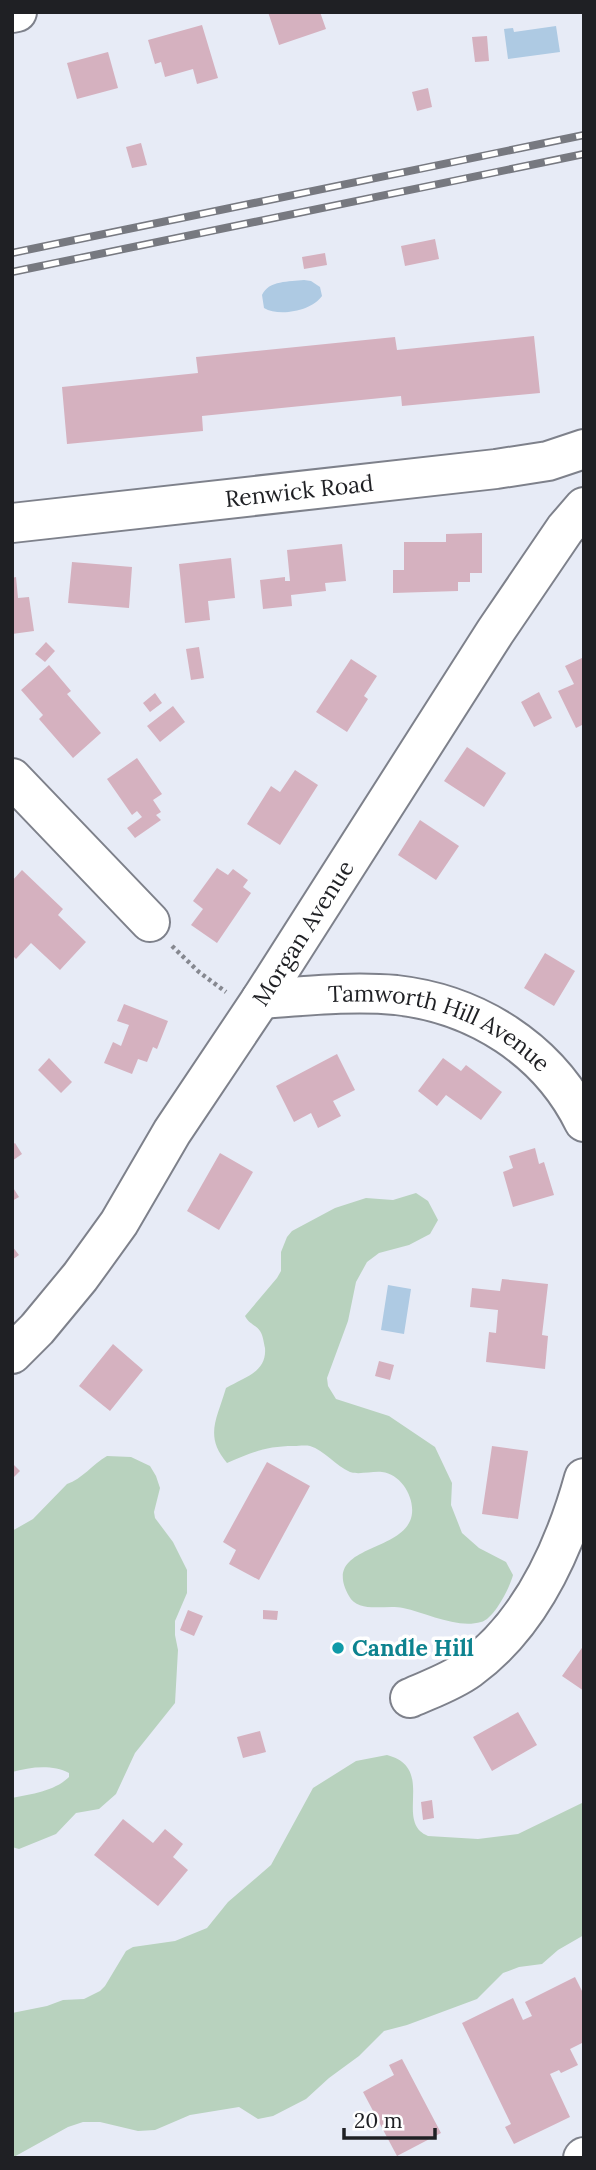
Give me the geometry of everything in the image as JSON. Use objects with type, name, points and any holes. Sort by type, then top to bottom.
[{"type":"street","name":"Renwick Road","points":[[12,523],[582,458]]},
{"type":"street","name":"Morgan Avenue","points":[[12,1354],[37,1329],[119,1223],[172,1132],[261,999],[495,632],[565,529],[584,507]]},
{"type":"street","points":[[12,778],[150,922]]},
{"type":"street","name":"Tamworth Hill Avenue","points":[[261,999],[348,994],[396,995],[463,1011],[499,1029],[535,1056],[567,1092],[584,1122]]},
{"type":"street","points":[[410,1698],[466,1671],[511,1631],[557,1555],[571,1522],[584,1478]]},
{"type":"path","points":[[150,922],[199,972],[228,993],[247,999],[261,999]]},
{"type":"green space","points":[[416,1193],[428,1201],[438,1220],[430,1234],[409,1245],[379,1253],[367,1262],[356,1282],[348,1321],[327,1378],[328,1386],[336,1399],[389,1416],[435,1447],[452,1483],[451,1505],[462,1533],[479,1548],[506,1562],[513,1575],[505,1594],[486,1620],[472,1624],[452,1622],[403,1608],[366,1607],[353,1602],[349,1596],[343,1580],[345,1568],[352,1559],[391,1539],[410,1521],[410,1498],[407,1490],[396,1478],[382,1472],[350,1472],[308,1446],[267,1448],[227,1463],[214,1436],[216,1418],[226,1388],[253,1373],[265,1356],[262,1335],[245,1316],[281,1271],[281,1252],[287,1237],[292,1231],[335,1208],[366,1198],[393,1200]]},
{"type":"green space","points":[[107,1456],[131,1457],[150,1466],[160,1488],[155,1518],[173,1542],[187,1570],[187,1593],[175,1621],[178,1650],[175,1703],[135,1753],[116,1794],[99,1809],[76,1813],[56,1834],[19,1849],[12,1847],[12,1798],[50,1789],[69,1777],[69,1773],[41,1767],[12,1772],[12,1531],[33,1519],[67,1484],[78,1479]]},
{"type":"green space","points":[[387,1755],[402,1762],[410,1771],[414,1819],[418,1829],[428,1836],[478,1839],[518,1834],[584,1802],[584,1935],[558,1950],[542,1964],[519,1967],[503,1973],[477,1999],[384,2031],[359,2056],[306,2099],[273,2116],[258,2119],[239,2107],[190,2115],[155,2130],[138,2131],[100,2122],[83,2122],[68,2127],[12,2158],[12,2013],[63,2000],[84,1999],[105,1986],[126,1951],[133,1947],[175,1941],[207,1928],[228,1902],[271,1865],[313,1788],[356,1761]]},
{"type":"water","points":[[556,26],[560,52],[508,59],[504,29],[513,28],[514,32]]},
{"type":"water","points":[[304,280],[320,287],[322,296],[317,301],[295,311],[278,312],[264,308],[262,295],[269,287]]},
{"type":"water","points":[[388,1285],[411,1289],[404,1334],[381,1330]]},
{"type":"building","points":[[268,12],[320,12],[326,29],[279,45]]},
{"type":"building","points":[[202,25],[218,78],[197,84],[193,69],[165,77],[161,62],[155,64],[148,40]]},
{"type":"building","points":[[487,36],[489,61],[475,62],[472,37]]},
{"type":"building","points":[[108,52],[118,88],[77,99],[67,63]]},
{"type":"building","points":[[428,88],[432,107],[417,111],[412,92]]},
{"type":"building","points":[[141,143],[147,165],[132,168],[126,147]]},
{"type":"building","points":[[435,239],[439,259],[405,266],[401,246]]},
{"type":"building","points":[[325,253],[327,265],[304,269],[302,257]]},
{"type":"building","points":[[534,336],[540,393],[402,406],[401,396],[202,416],[203,431],[67,444],[62,387],[198,373],[196,357],[395,337],[397,350]]},
{"type":"building","points":[[482,533],[482,573],[470,573],[470,582],[458,582],[458,591],[393,593],[393,570],[404,570],[404,542],[446,542],[446,534]]},
{"type":"building","points":[[342,544],[346,581],[325,583],[326,591],[291,595],[292,606],[263,609],[260,580],[285,577],[285,581],[290,581],[287,550]]},
{"type":"building","points":[[231,558],[235,598],[208,601],[210,620],[185,623],[179,564]]},
{"type":"building","points":[[72,562],[132,567],[129,608],[68,603]]},
{"type":"building","points":[[16,577],[18,598],[29,597],[34,631],[12,634],[12,578]]},
{"type":"building","points":[[46,642],[55,651],[45,662],[35,654]]},
{"type":"building","points":[[199,647],[204,678],[191,680],[186,649]]},
{"type":"building","points":[[584,657],[584,724],[576,728],[558,691],[574,684],[565,666]]},
{"type":"building","points":[[351,659],[377,676],[364,696],[368,699],[347,732],[316,712]]},
{"type":"building","points":[[49,665],[71,691],[67,694],[101,733],[73,758],[39,719],[43,715],[21,690]]},
{"type":"building","points":[[539,692],[552,718],[534,727],[521,702]]},
{"type":"building","points":[[155,693],[162,703],[150,712],[143,703]]},
{"type":"building","points":[[173,706],[185,722],[160,742],[147,726]]},
{"type":"building","points":[[467,747],[506,773],[484,807],[444,781]]},
{"type":"building","points":[[137,758],[162,794],[153,800],[161,812],[156,815],[161,820],[135,838],[127,828],[142,817],[137,811],[132,815],[107,779]]},
{"type":"building","points":[[295,770],[318,785],[280,845],[247,824],[271,786],[280,792]]},
{"type":"building","points":[[420,820],[459,846],[436,880],[398,855]]},
{"type":"building","points":[[217,868],[228,875],[233,869],[248,880],[243,887],[251,893],[217,943],[191,925],[203,909],[193,901]]},
{"type":"building","points":[[22,870],[63,909],[58,915],[86,942],[60,970],[31,943],[16,959],[12,955],[12,881]]},
{"type":"building","points":[[545,953],[575,971],[554,1006],[524,988]]},
{"type":"building","points":[[124,1004],[168,1021],[157,1049],[153,1047],[147,1062],[138,1059],[132,1074],[104,1063],[113,1042],[121,1046],[129,1025],[117,1021]]},
{"type":"building","points":[[337,1054],[355,1090],[333,1101],[341,1116],[318,1128],[311,1113],[294,1122],[276,1086]]},
{"type":"building","points":[[49,1058],[72,1082],[61,1093],[38,1070]]},
{"type":"building","points":[[443,1058],[461,1071],[466,1065],[502,1092],[481,1120],[446,1095],[437,1106],[418,1091]]},
{"type":"building","points":[[15,1143],[22,1154],[12,1161],[12,1145]]},
{"type":"building","points":[[535,1148],[539,1164],[544,1162],[554,1195],[513,1207],[503,1172],[513,1168],[509,1156]]},
{"type":"building","points":[[220,1153],[253,1172],[219,1230],[187,1211]]},
{"type":"building","points":[[12,1186],[19,1197],[12,1201]]},
{"type":"building","points":[[12,1246],[19,1255],[12,1260]]},
{"type":"building","points":[[502,1279],[548,1284],[542,1335],[548,1336],[545,1369],[486,1362],[489,1332],[496,1333],[498,1310],[470,1307],[472,1288],[500,1291]]},
{"type":"building","points":[[113,1344],[143,1370],[110,1411],[79,1386]]},
{"type":"building","points":[[379,1361],[394,1365],[390,1380],[375,1376]]},
{"type":"building","points":[[492,1446],[528,1451],[518,1519],[482,1514]]},
{"type":"building","points":[[267,1462],[310,1486],[259,1580],[229,1564],[236,1550],[223,1542]]},
{"type":"building","points":[[12,1463],[20,1471],[12,1479]]},
{"type":"building","points":[[188,1610],[203,1616],[194,1636],[180,1630]]},
{"type":"building","points":[[263,1610],[278,1611],[277,1620],[263,1619]]},
{"type":"building","points":[[584,1645],[584,1691],[562,1676]]},
{"type":"building","points":[[518,1712],[537,1745],[492,1771],[473,1737]]},
{"type":"building","points":[[260,1731],[266,1752],[243,1758],[237,1737]]},
{"type":"building","points":[[432,1800],[434,1818],[423,1820],[421,1802]]},
{"type":"building","points":[[123,1819],[153,1843],[165,1829],[183,1844],[173,1857],[188,1870],[158,1906],[94,1855]]},
{"type":"building","points":[[575,1977],[584,1995],[584,2042],[570,2049],[578,2065],[561,2073],[559,2070],[550,2074],[570,2117],[514,2144],[505,2127],[511,2124],[462,2023],[513,1998],[523,2020],[532,2016],[525,2002]]},
{"type":"building","points":[[402,2059],[441,2133],[397,2156],[363,2092],[394,2075],[389,2065]]},
{"type":"railway","points":[[12,253],[584,135]]},
{"type":"railway","points":[[12,272],[584,154]]},
{"type":"place","name":"Candle Hill","points":[[338,1648]]}]
